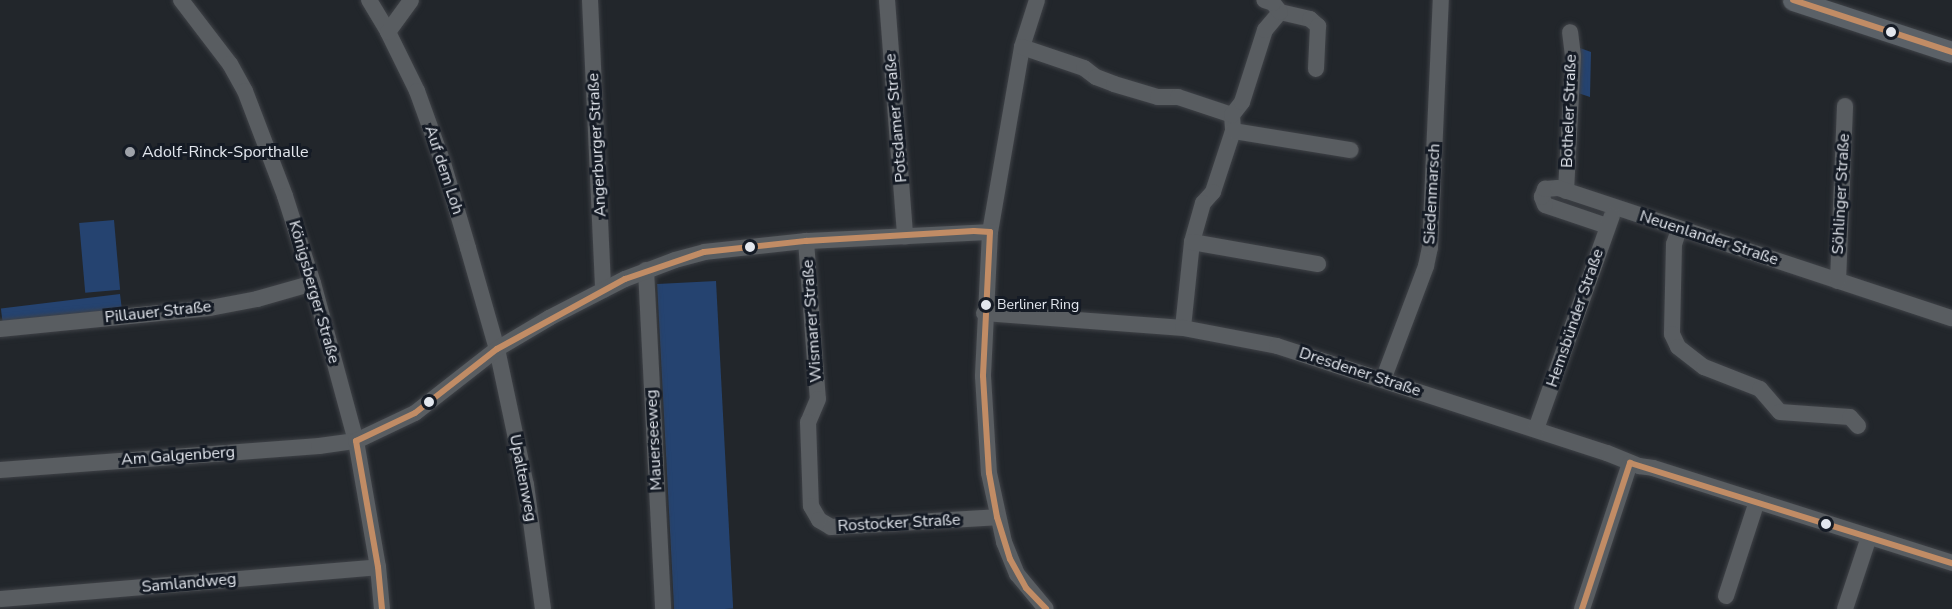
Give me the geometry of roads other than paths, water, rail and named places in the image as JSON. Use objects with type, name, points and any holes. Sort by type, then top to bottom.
[{"type":"main road","points":[[1793,0],[1952,52]]},
{"type":"street","name":"Königsberger Straße","points":[[181,0],[230,64],[245,91],[285,196],[313,283],[356,441],[378,567],[382,609]]},
{"type":"street","name":"Auf dem Loh","points":[[369,0],[388,32],[417,91],[443,163],[496,349]]},
{"type":"street","points":[[388,32],[411,0]]},
{"type":"street","name":"Angerburger Straße","points":[[590,0],[603,290]]},
{"type":"street","name":"Potsdamer Straße","points":[[887,0],[905,236]]},
{"type":"street","points":[[1037,0],[1022,47],[990,232],[984,313],[985,440],[997,517],[1017,574],[1046,609]]},
{"type":"street","points":[[1264,0],[1273,3],[1280,12],[1310,19],[1318,26],[1316,69]]},
{"type":"street","name":"Siedenmarsch","points":[[1383,380],[1431,247],[1441,0]]},
{"type":"street","points":[[1184,328],[1192,243],[1203,203],[1213,192],[1233,123],[1265,30],[1280,12]]},
{"type":"street","name":"Botheler Straße","points":[[1566,191],[1573,56],[1570,32]]},
{"type":"street","points":[[1022,47],[1084,69],[1114,84],[1158,97],[1178,97],[1233,123],[1350,150]]},
{"type":"street","name":"Söhlinger Straße","points":[[1838,281],[1845,106]]},
{"type":"street","points":[[1566,191],[1558,188],[1545,189],[1542,196],[1545,205],[1607,226]]},
{"type":"street","name":"Neuenlander Straße","points":[[1566,191],[1952,318]]},
{"type":"street","name":"Hemsbünder Straße","points":[[1536,429],[1607,226],[1616,208]]},
{"type":"street","points":[[1679,229],[1674,244],[1672,334],[1678,347],[1704,368],[1760,389],[1780,412],[1850,417],[1858,426]]},
{"type":"street","name":"Am Galgenberg","points":[[0,470],[319,446],[356,441],[415,413],[496,349],[603,290],[646,270],[704,252],[806,241],[990,232]]},
{"type":"street","name":"Wismarer Straße","points":[[806,241],[818,399],[808,422],[811,506]]},
{"type":"street","points":[[1192,243],[1318,264]]},
{"type":"street","name":"Mauerseeweg","points":[[646,270],[663,609]]},
{"type":"street","name":"Pillauer Straße","points":[[0,329],[210,308],[257,299],[313,283]]},
{"type":"street","name":"Dresdener Straße","points":[[984,313],[1184,328],[1277,346],[1536,429],[1630,463],[1653,468],[1952,562]]},
{"type":"street","name":"Upaltenweg","points":[[496,349],[526,485],[543,609]]},
{"type":"street","points":[[1582,609],[1630,463]]},
{"type":"street","points":[[1726,596],[1757,501]]},
{"type":"street","name":"Rostocker Straße","points":[[811,506],[819,520],[831,527],[997,517]]},
{"type":"street","points":[[1845,609],[1869,537]]},
{"type":"street","name":"Samlandweg","points":[[0,599],[378,567]]},
{"type":"place","name":"Adolf-Rinck-Sporthalle","points":[[130,152]]},
{"type":"place","name":"Berliner Ring","points":[[986,305]]}]
